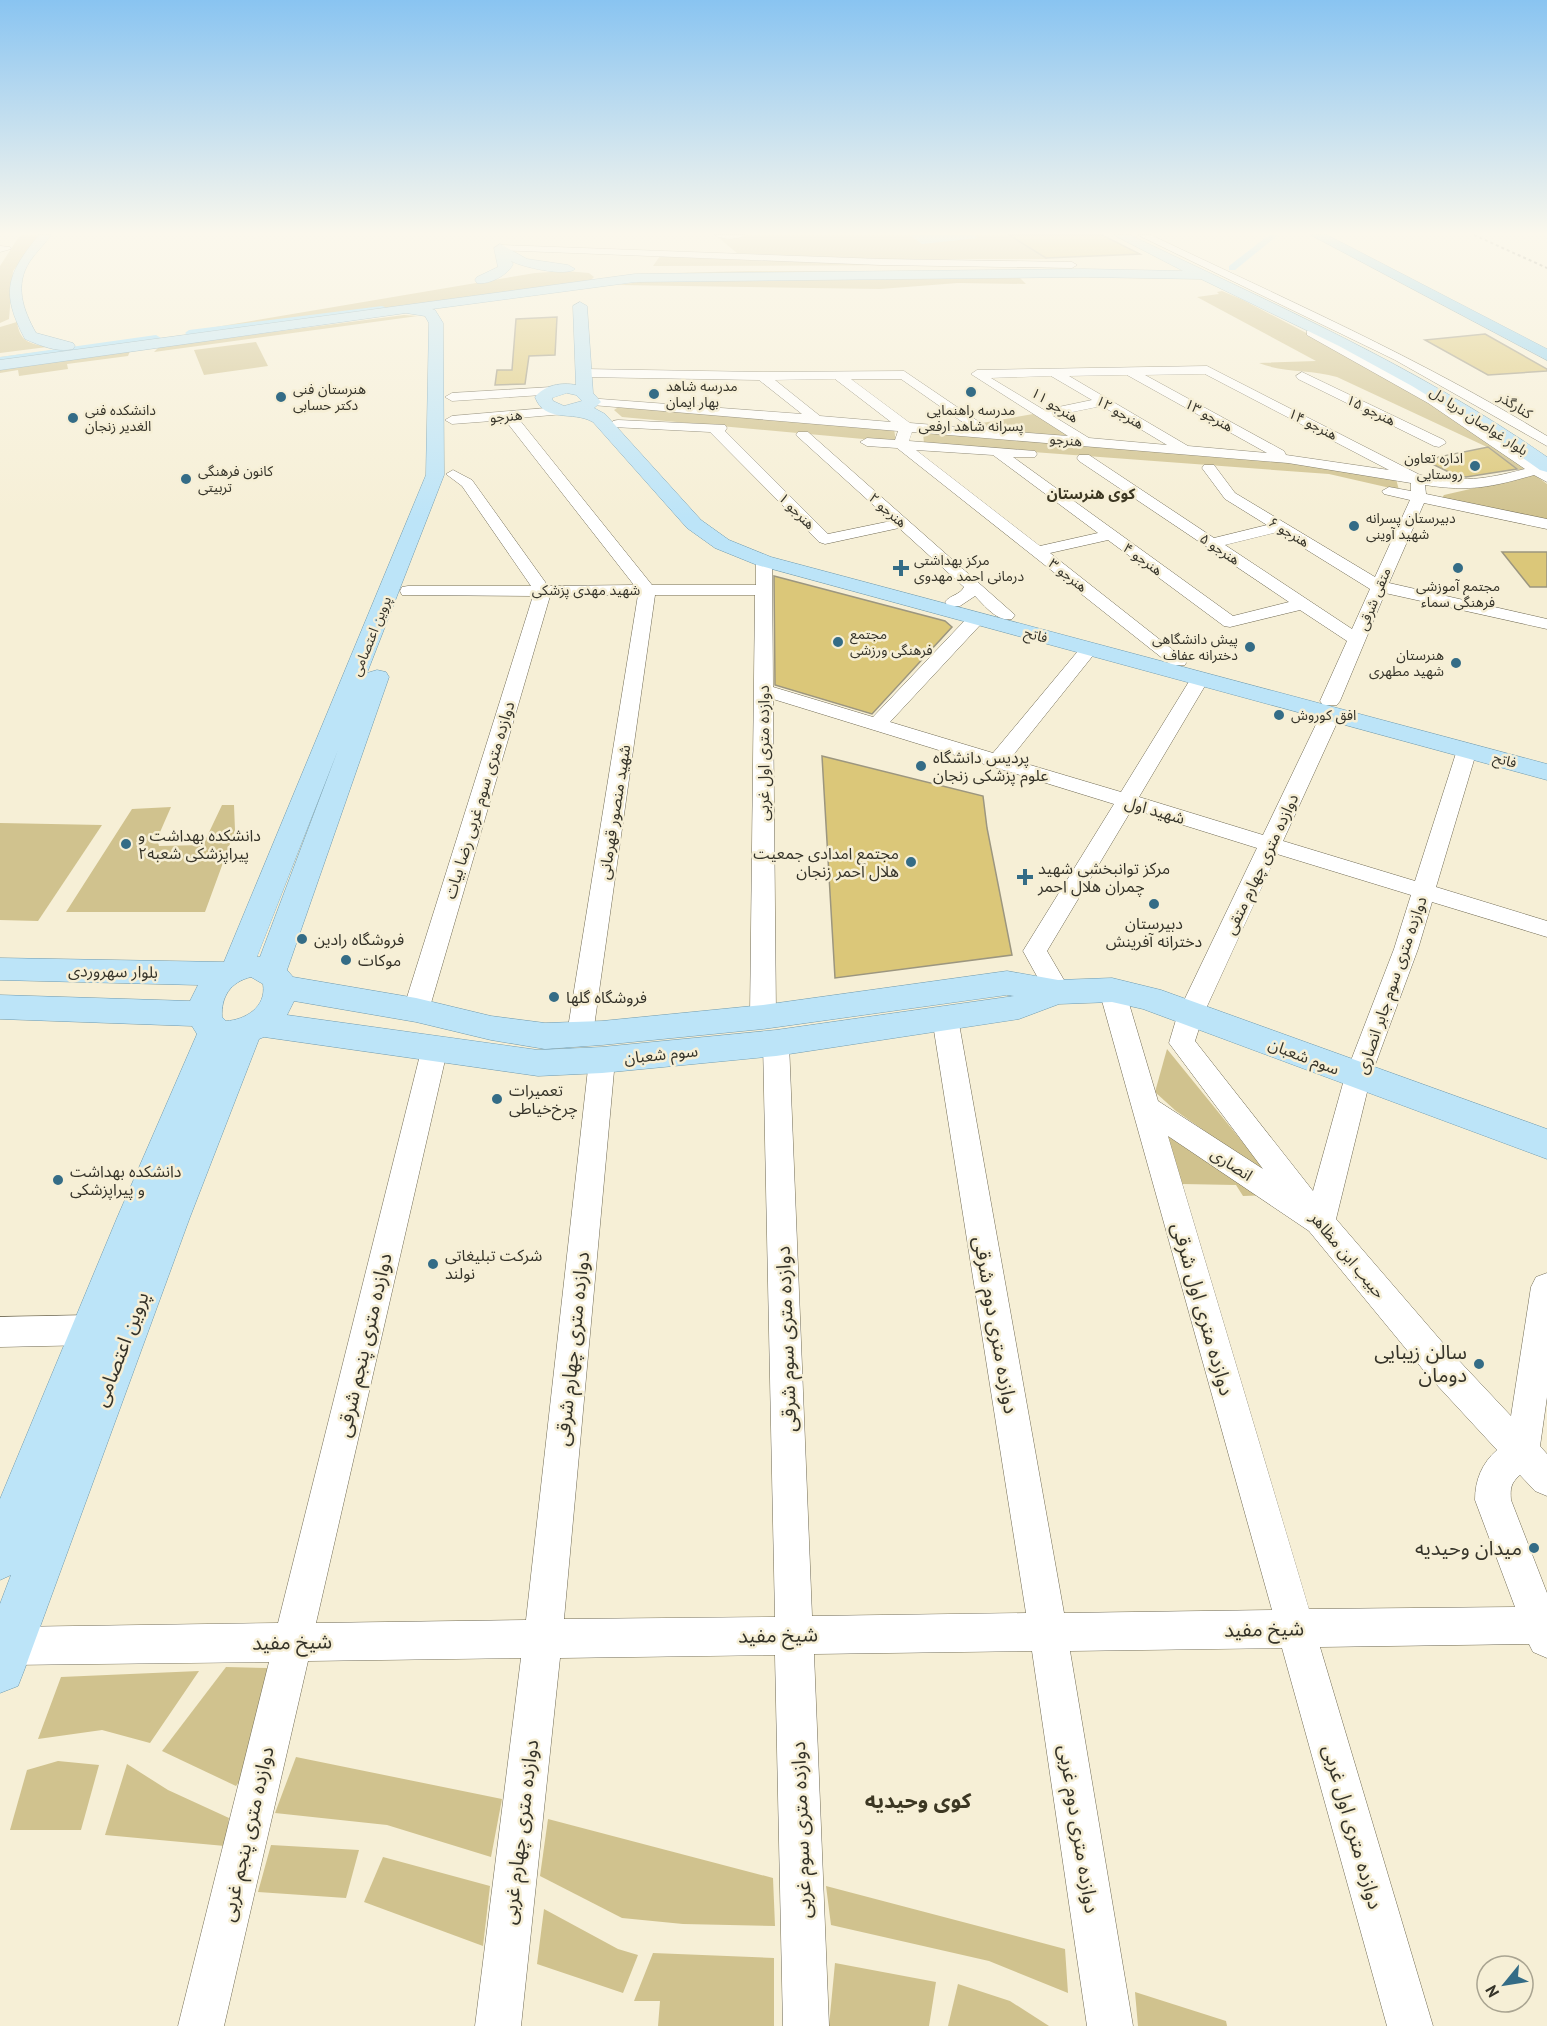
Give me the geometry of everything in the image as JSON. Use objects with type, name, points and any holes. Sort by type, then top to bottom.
[{"type":"highway","points":[[1498,330],[1547,355]]},
{"type":"highway","points":[[1519,330],[1547,344]]},
{"type":"main road","points":[[27,330],[30,336],[35,339],[67,346]]},
{"type":"main road","points":[[0,364],[206,330]]},
{"type":"main road","points":[[0,354],[229,330]]},
{"type":"main road","name":"پروین اعتصامی","points":[[276,979],[408,591],[453,474],[437,330]]},
{"type":"main road","name":"پروین اعتصامی","points":[[231,971],[435,475],[446,404],[450,330]]},
{"type":"main road","points":[[581,330],[582,392]]},
{"type":"main road","name":"بلوار غواصان دریا دل","points":[[1315,330],[1418,381],[1479,419],[1544,472]]},
{"type":"main road","name":"بلوار غواصان دریا دل","points":[[1338,330],[1485,411],[1547,453]]},
{"type":"main road","points":[[570,381],[582,392],[552,409],[544,402],[543,397],[570,381]]},
{"type":"main road","name":"فاتح","points":[[554,390],[573,388],[582,392],[593,415],[612,425],[694,524],[764,561],[1200,679],[1547,759]]},
{"type":"main road","name":"فاتح","points":[[729,541],[1178,661],[1467,750],[1547,772]]},
{"type":"main road","points":[[0,1007],[120,1011],[231,1025],[272,1014],[279,1000],[276,979],[251,966],[231,971],[210,991],[206,1000],[231,1025]]},
{"type":"main road","name":"بلوار سهروردی","points":[[0,969],[231,971]]},
{"type":"main road","points":[[120,1011],[145,1001],[152,995],[157,985],[156,977],[146,972]]},
{"type":"main road","name":"سوم شعبان","points":[[276,979],[328,995],[416,1010],[491,1028],[545,1036],[769,1030],[945,1018],[1019,1007],[1058,992]]},
{"type":"main road","name":"سوم شعبان","points":[[231,1025],[312,1031],[538,1063],[602,1060],[769,1030],[1007,982],[1058,992],[1112,990],[1149,998],[1547,1144]]},
{"type":"main road","points":[[312,1031],[302,1021],[302,1013],[306,1006],[328,995]]},
{"type":"main road","name":"پروین اعتصامی","points":[[0,1557],[136,1218],[231,1025]]},
{"type":"main road","name":"پروین اعتصامی","points":[[4,1657],[171,1217],[231,1025]]},
{"type":"street","name":"کنارگذر","points":[[1338,330],[1442,379],[1547,442]]},
{"type":"street","name":"هنرجو ۱۴","points":[[1129,371],[1207,370],[1418,480]]},
{"type":"street","points":[[1054,373],[1129,371]]},
{"type":"street","name":"هنرجو ۱۳","points":[[1129,371],[1288,459]]},
{"type":"street","name":"هنرجو ۱۱","points":[[1054,373],[977,374],[1042,414],[1081,453]]},
{"type":"street","name":"هنرجو ۱۲","points":[[1054,373],[1187,450]]},
{"type":"street","points":[[582,392],[617,375],[904,375],[986,433]]},
{"type":"street","points":[[686,375],[728,412]]},
{"type":"street","points":[[837,375],[906,427],[901,445]]},
{"type":"street","points":[[762,376],[817,420]]},
{"type":"street","name":"هنرجو ۱۵","points":[[1302,376],[1439,443]]},
{"type":"street","name":"هنرجو","points":[[446,404],[489,394],[554,390]]},
{"type":"street","name":"هنرجو","points":[[446,404],[508,416],[582,392],[728,412],[986,433],[1118,461]]},
{"type":"street","points":[[1247,405],[1268,401]]},
{"type":"street","points":[[1042,414],[1104,402]]},
{"type":"street","points":[[1205,413],[1226,409]]},
{"type":"street","points":[[1352,414],[1372,411]]},
{"type":"street","points":[[508,416],[647,590]]},
{"type":"street","points":[[1310,422],[1331,418]]},
{"type":"street","points":[[612,425],[735,429]]},
{"type":"street","name":"هنرجو ۱","points":[[713,427],[825,539],[903,523]]},
{"type":"street","name":"هنرجو ۲","points":[[825,437],[797,435],[903,523],[1006,615]]},
{"type":"street","name":"هنرجو","points":[[858,441],[1040,455]]},
{"type":"street","name":"هنرجو ۳","points":[[901,445],[1178,661]]},
{"type":"street","name":"هنرجو","points":[[1081,453],[1187,450],[1288,459],[1453,484],[1486,484],[1544,472]]},
{"type":"street","name":"هنرجو ۴","points":[[996,452],[1230,622],[1302,604]]},
{"type":"street","name":"هنرجو ۵","points":[[1081,453],[1357,640]]},
{"type":"street","name":"هنرجو ۶","points":[[1232,470],[1203,467],[1230,496],[1378,586],[1547,624]]},
{"type":"street","points":[[453,474],[467,483],[543,590]]},
{"type":"street","points":[[1300,476],[1370,487],[1547,524]]},
{"type":"street","points":[[1418,480],[1418,498]]},
{"type":"street","name":"متقی شرقی","points":[[1331,708],[1378,586],[1418,498]]},
{"type":"street","points":[[1211,543],[1280,527]]},
{"type":"street","points":[[1037,551],[1110,535]]},
{"type":"street","name":"دوازده متری اول غربی","points":[[764,561],[763,690],[769,1030]]},
{"type":"street","points":[[954,602],[971,591],[973,585]]},
{"type":"street","name":"دوازده متری سوم غربی رضا بیات","points":[[416,1010],[543,590]]},
{"type":"street","name":"شهید منصور قهرمانی","points":[[580,1034],[647,590]]},
{"type":"street","name":"شهید مهدی پزشکی","points":[[408,591],[764,590]]},
{"type":"street","points":[[877,725],[976,619]]},
{"type":"street","points":[[997,762],[1089,649]]},
{"type":"street","points":[[1058,992],[1035,951],[1200,679]]},
{"type":"street","name":"شهید اول","points":[[763,690],[1547,929]]},
{"type":"street","name":"دوازده متری چهارم متقی","points":[[1191,1013],[1271,844],[1331,708]]},
{"type":"street","name":"دوازده متری سوم جابر انصاری","points":[[1320,1222],[1358,1076],[1406,949],[1467,750]]},
{"type":"street","name":"دوازده متری اول شرقی","points":[[1112,990],[1296,1628]]},
{"type":"street","name":"حبیب ابن مظاهر","points":[[1191,1013],[1182,1043],[1320,1222],[1437,1361],[1534,1457],[1547,1479]]},
{"type":"street","name":"دوازده متری دوم شرقی","points":[[945,1018],[1048,1631]]},
{"type":"street","name":"دوازده متری سوم شرقی","points":[[769,1030],[796,1635]]},
{"type":"street","name":"دوازده متری پنجم شرقی","points":[[292,1642],[435,1047]]},
{"type":"street","name":"دوازده متری چهارم شرقی","points":[[543,1638],[602,1060]]},
{"type":"street","name":"انصاری","points":[[1144,1106],[1320,1222]]},
{"type":"street","points":[[1545,1630],[1493,1500],[1491,1486],[1500,1469],[1534,1457],[1547,1287]]},
{"type":"street","points":[[0,1332],[92,1330]]},
{"type":"street","name":"دوازده متری اول غربی","points":[[1296,1628],[1410,2026]]},
{"type":"street","name":"شیخ مفید","points":[[4,1657],[292,1642],[1296,1628],[1545,1630]]},
{"type":"street","name":"دوازده متری دوم غربی","points":[[1048,1631],[1110,2026]]},
{"type":"street","name":"دوازده متری سوم غربی","points":[[796,1635],[806,2026]]},
{"type":"street","name":"دوازده متری چهارم غربی","points":[[498,2026],[543,1638]]},
{"type":"street","name":"دوازده متری پنجم غربی","points":[[201,2026],[292,1642]]},
{"type":"shaded area","points":[[0,330],[18,330],[26,340],[47,347],[0,353]]},
{"type":"shaded area","points":[[201,330],[230,330],[190,335],[186,332]]},
{"type":"shaded area","points":[[293,330],[319,330],[154,352],[159,347]]},
{"type":"shaded area","points":[[1258,330],[1300,330],[1375,369],[1477,432],[1547,484],[1547,522],[1440,500],[1444,495],[1527,476],[1487,447],[1337,377],[1259,363],[1316,361]]},
{"type":"shaded area","points":[[153,337],[156,341],[0,362],[0,357]]},
{"type":"shaded area","points":[[256,342],[268,366],[204,375],[194,350]]},
{"type":"shaded area","points":[[130,351],[128,356],[67,364],[68,369],[19,376],[18,370],[0,373],[0,369]]},
{"type":"shaded area","points":[[620,406],[894,429],[896,442],[622,417],[614,410]]},
{"type":"shaded area","points":[[1033,414],[1072,437],[992,430],[982,423]]},
{"type":"shaded area","points":[[923,432],[1280,461],[1396,479],[1399,490],[1329,474],[924,444]]},
{"type":"shaded area","points":[[222,805],[234,805],[235,830],[205,912],[66,912],[132,809],[171,807],[157,839],[159,846],[203,845]]},
{"type":"shaded area","points":[[0,823],[102,825],[38,921],[0,920]]},
{"type":"shaded area","points":[[1167,1049],[1271,1177],[1176,1111],[1155,1092]]},
{"type":"shaded area","points":[[1163,1127],[1271,1195],[1243,1196],[1236,1185],[1182,1184]]},
{"type":"shaded area","points":[[226,1667],[268,1668],[242,1778],[236,1786],[162,1751]]},
{"type":"shaded area","points":[[199,1671],[150,1743],[102,1730],[38,1739],[61,1677]]},
{"type":"shaded area","points":[[296,1757],[502,1799],[491,1857],[387,1825],[275,1813]]},
{"type":"shaded area","points":[[58,1761],[99,1765],[81,1830],[10,1830],[27,1770]]},
{"type":"shaded area","points":[[127,1764],[168,1790],[229,1818],[225,1846],[105,1835]]},
{"type":"shaded area","points":[[548,1819],[773,1878],[775,1926],[683,1924],[622,1918],[540,1876]]},
{"type":"shaded area","points":[[271,1845],[359,1850],[346,1898],[258,1892]]},
{"type":"shaded area","points":[[383,1857],[490,1886],[483,1946],[364,1902]]},
{"type":"shaded area","points":[[826,1886],[1065,1949],[1068,1993],[989,1961],[831,1925]]},
{"type":"shaded area","points":[[544,1909],[618,1949],[638,1955],[623,1993],[537,1964]]},
{"type":"shaded area","points":[[653,1953],[774,1958],[774,2026],[658,2026],[660,2001],[634,2001]]},
{"type":"shaded area","points":[[835,1963],[936,1982],[929,2026],[829,2026]]},
{"type":"shaded area","points":[[958,1984],[1010,2001],[1049,2026],[948,2026]]},
{"type":"shaded area","points":[[1135,1992],[1226,2021],[1227,2026],[1138,2026]]},
{"type":"building","points":[[515,330],[556,330],[555,355],[529,356],[525,384],[495,385],[497,370],[512,370]]},
{"type":"building","points":[[1485,334],[1547,371],[1488,375],[1425,340]]},
{"type":"building","name":"اداره تعاون روستایی","points":[[1488,447],[1517,469],[1466,477],[1455,475],[1424,460]]},
{"type":"building","points":[[1502,552],[1547,552],[1547,587],[1530,587]]},
{"type":"building","name":"مجتمع فرهنگی ورزشی","points":[[774,576],[945,621],[952,627],[872,714],[775,685]]},
{"type":"building","name":"مجتمع امدادی جمعیت هلال احمر زنجان","points":[[822,756],[983,796],[987,828],[1012,955],[835,978]]},
{"type":"waterway","points":[[189,333],[217,330]]},
{"type":"waterway","points":[[0,360],[156,338]]},
{"type":"place","name":"مدرسه راهنمایی پسرانه شاهد ارفعی","points":[[971,392]]},
{"type":"place","name":"مدرسه شاهد بهار ایمان","points":[[654,394]]},
{"type":"place","name":"هنرستان فنی دکتر حسابی","points":[[281,397]]},
{"type":"place","name":"دانشکده فنی الغدیر زنجان","points":[[73,418]]},
{"type":"place","name":"اداره تعاون روستایی","points":[[1475,466]]},
{"type":"place","name":"کانون فرهنگی تربیتی","points":[[186,479]]},
{"type":"place","name":"دبیرستان پسرانه شهید آوینی","points":[[1354,526]]},
{"type":"place","name":"مرکز بهداشتی درمانی احمد مهدوی","points":[[901,568]]},
{"type":"place","name":"مجتمع آموزشی فرهنگی سماء","points":[[1458,568]]},
{"type":"place","name":"مجتمع فرهنگی ورزشی","points":[[838,642]]},
{"type":"place","name":"پیش دانشگاهی دخترانه عفاف","points":[[1250,647]]},
{"type":"place","name":"هنرستان شهید مطهری","points":[[1456,663]]},
{"type":"place","name":"افق کوروش","points":[[1279,715]]},
{"type":"place","name":"پردیس دانشگاه علوم پزشکى زنجان","points":[[921,766]]},
{"type":"place","name":"دانشکده بهداشت و پیراپزشکى شعبه۲","points":[[126,844]]},
{"type":"place","name":"مجتمع امدادی جمعیت هلال احمر زنجان","points":[[911,862]]},
{"type":"place","name":"مرکز توانبخشی شهید چمران هلال احمر","points":[[1025,877]]},
{"type":"place","name":"دبیرستان دخترانه آفرینش","points":[[1154,904]]},
{"type":"place","name":"فروشگاه رادین","points":[[302,939]]},
{"type":"place","name":"موکات","points":[[346,960]]},
{"type":"place","name":"فروشگاه گلها","points":[[554,997]]},
{"type":"place","name":"تعمیرات چرخ‌خیاطی","points":[[497,1099]]},
{"type":"place","name":"دانشکده بهداشت و پیراپزشکی","points":[[58,1180]]},
{"type":"place","name":"شرکت تبلیغاتی نولند","points":[[433,1264]]},
{"type":"place","name":"سالن زیبایی دومان","points":[[1479,1364]]},
{"type":"place","name":"میدان وحیدیه","points":[[1534,1548]]},
{"type":"district","name":"کوی هنرستان","points":[[1091,493]]},
{"type":"district","name":"کوی وحیدیه","points":[[918,1800]]}]
